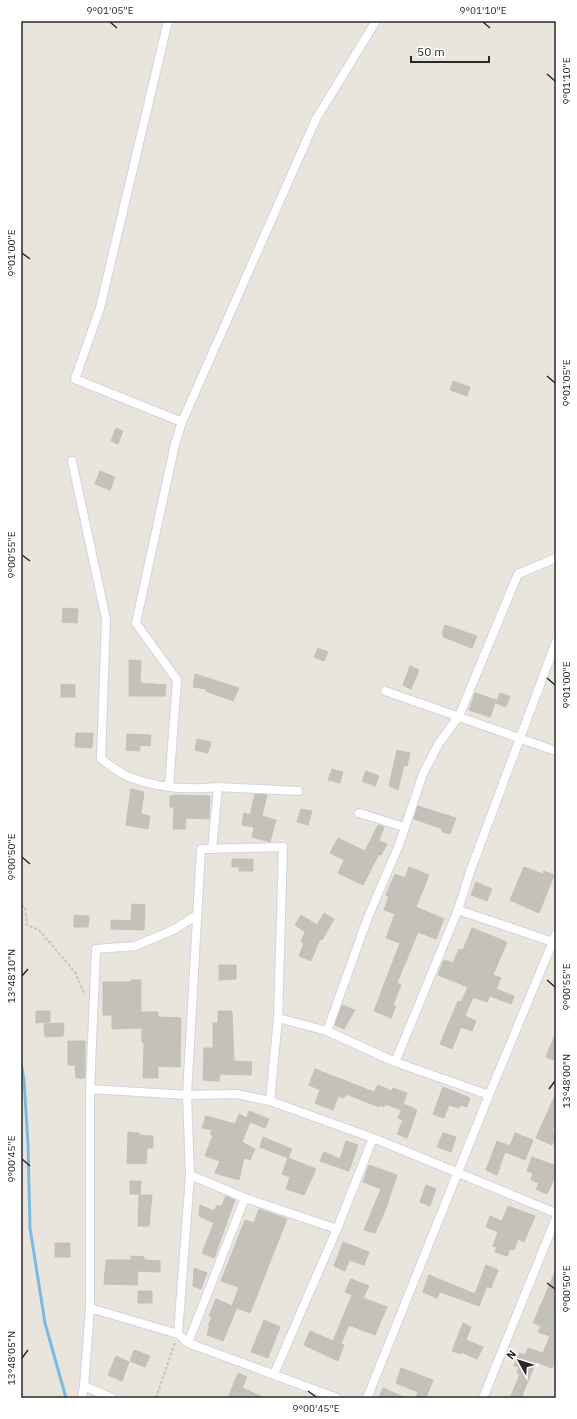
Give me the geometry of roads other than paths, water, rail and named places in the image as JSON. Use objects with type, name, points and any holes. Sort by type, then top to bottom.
[{"type":"street","points":[[168,21],[100,308],[76,378],[182,422]]},
{"type":"street","points":[[169,787],[177,680],[136,623],[175,444],[182,422],[316,119],[376,21]]},
{"type":"street","points":[[72,460],[106,619],[101,759],[129,777],[169,787],[193,790],[218,787],[298,791]]},
{"type":"street","points":[[327,1031],[368,917],[399,845],[423,774],[439,743],[459,716],[518,574],[556,558]]},
{"type":"street","points":[[395,1062],[458,910],[471,869],[519,737],[556,642]]},
{"type":"street","points":[[384,691],[556,751]]},
{"type":"street","points":[[212,849],[218,787]]},
{"type":"street","points":[[359,813],[404,827]]},
{"type":"street","points":[[178,1334],[190,1175],[187,1095],[201,849],[283,847],[278,1018],[270,1101]]},
{"type":"street","points":[[367,1398],[458,1174],[488,1095],[555,940],[458,910]]},
{"type":"street","points":[[82,1398],[90,1308],[90,1089],[92,1010],[96,949],[135,946],[173,930],[197,915]]},
{"type":"street","points":[[278,1018],[327,1031],[395,1062],[488,1095]]},
{"type":"street","points":[[90,1089],[187,1095],[236,1094],[270,1101],[373,1138],[556,1213]]},
{"type":"street","points":[[274,1374],[337,1229],[373,1138]]},
{"type":"street","points":[[190,1175],[245,1198],[337,1229]]},
{"type":"street","points":[[188,1343],[245,1198]]},
{"type":"street","points":[[483,1398],[556,1218]]},
{"type":"street","points":[[90,1308],[178,1334],[188,1343],[337,1398]]},
{"type":"street","points":[[84,1386],[112,1398]]},
{"type":"waterway","points":[[21,1063],[24,1080],[28,1144],[30,1228],[45,1323],[66,1398]]}]
